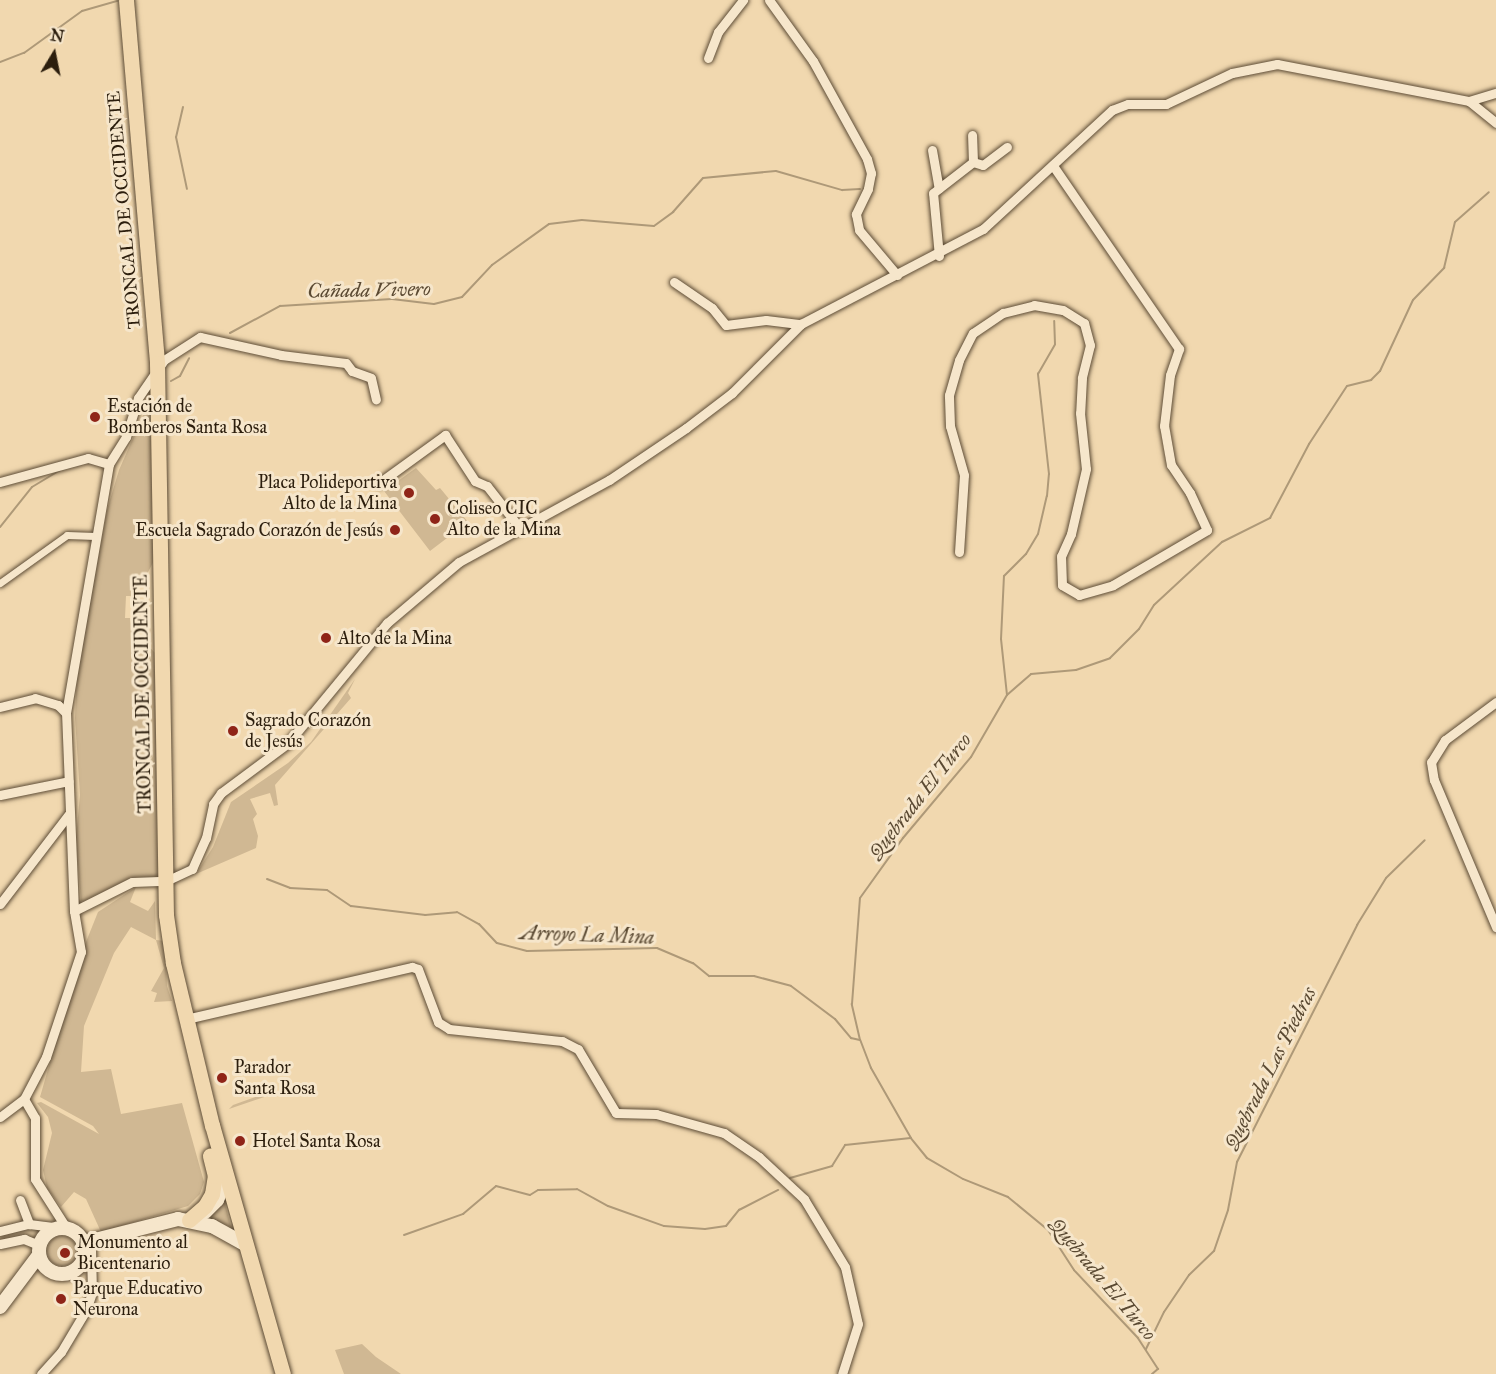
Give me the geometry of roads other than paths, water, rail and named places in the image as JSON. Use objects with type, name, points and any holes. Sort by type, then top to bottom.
[{"type":"main road","name":"TRONCAL DE OCCIDENTE","points":[[126,0],[158,374],[166,881],[173,963],[226,1179],[283,1374]]},
{"type":"main road","points":[[189,1220],[205,1206],[214,1185],[205,1138],[212,1125]]},
{"type":"main road","points":[[86,1249],[179,1227],[217,1200],[226,1179]]},
{"type":"main road","points":[[189,1220],[224,1231],[244,1244]]},
{"type":"main road","points":[[0,1307],[49,1232],[64,1228],[86,1249]]},
{"type":"main road","points":[[39,1250],[45,1266],[61,1273],[77,1267],[86,1249]]},
{"type":"street","points":[[708,58],[718,32],[743,0]]},
{"type":"street","points":[[769,0],[813,61],[867,159],[871,173],[868,189],[856,214],[859,230],[897,275]]},
{"type":"street","points":[[74,911],[132,882],[166,881],[192,869],[221,793],[303,729],[360,652],[399,610],[459,562],[519,527],[609,480],[686,428],[732,393],[801,324],[939,256],[983,229],[1112,110],[1128,104],[1176,101],[1232,73],[1259,66],[1303,68],[1469,101],[1496,93]]},
{"type":"street","points":[[1469,101],[1496,123]]},
{"type":"street","points":[[972,135],[973,162]]},
{"type":"street","points":[[973,162],[983,165],[1007,147]]},
{"type":"street","points":[[932,150],[939,188]]},
{"type":"street","points":[[939,256],[932,209],[933,193],[973,162]]},
{"type":"street","points":[[959,552],[964,475],[950,426],[949,395],[959,360],[973,333],[1003,313],[1034,305],[1063,310],[1084,323],[1090,345],[1082,378],[1080,413],[1086,469],[1071,534],[1061,556],[1062,585],[1079,595],[1113,585],[1207,530],[1190,493],[1171,465],[1164,426],[1170,375],[1179,350],[1053,166]]},
{"type":"street","points":[[674,282],[712,308],[726,325],[766,320],[801,324]]},
{"type":"street","points":[[0,1117],[24,1099],[46,1057],[81,952],[74,911],[66,713],[109,464],[126,437],[138,398],[173,352],[200,337],[281,355],[346,363],[352,370],[371,378],[376,399]]},
{"type":"street","points":[[379,483],[445,435],[475,481],[487,486],[519,527]]},
{"type":"street","points":[[0,482],[88,458],[109,464]]},
{"type":"street","points":[[0,583],[67,535],[95,536]]},
{"type":"street","points":[[0,707],[35,698],[58,705],[66,713]]},
{"type":"street","points":[[1496,702],[1445,740],[1431,762],[1434,780],[1496,927]]},
{"type":"street","points":[[0,795],[69,781]]},
{"type":"street","points":[[0,904],[69,814]]},
{"type":"street","points":[[186,1019],[412,967],[418,969],[438,1022],[449,1029],[562,1041],[578,1049],[616,1113],[656,1114],[724,1133],[759,1157],[804,1199],[845,1267],[858,1324],[842,1374]]},
{"type":"street","points":[[24,1099],[35,1118],[35,1179],[64,1228]]},
{"type":"street","points":[[20,1200],[29,1224]]},
{"type":"street","points":[[0,1231],[29,1224],[64,1228]]},
{"type":"street","points":[[0,1244],[24,1239],[39,1250]]},
{"type":"street","points":[[41,1374],[61,1353],[86,1310],[92,1293],[86,1249]]},
{"type":"waterway","points":[[0,62],[24,53],[82,11],[118,1]]},
{"type":"waterway","points":[[183,107],[176,137],[187,189]]},
{"type":"waterway","name":"Cañada Vivero","points":[[230,333],[280,306],[392,299],[434,304],[462,297],[492,265],[549,224],[582,220],[654,226],[673,212],[703,178],[776,171],[842,190],[860,189]]},
{"type":"waterway","name":"Quebrada El Turco","points":[[1152,1374],[1158,1369],[1138,1338],[1074,1270],[1048,1230],[1008,1197],[963,1179],[927,1158],[911,1138],[871,1068],[860,1040],[852,1004],[860,898],[903,838],[971,757],[1007,695],[1031,674],[1076,670],[1110,658],[1139,629],[1154,605],[1222,542],[1270,518],[1309,444],[1347,386],[1371,380],[1380,371],[1413,300],[1444,268],[1455,222],[1489,192]]},
{"type":"waterway","points":[[1007,695],[1001,639],[1004,576],[1026,554],[1038,534],[1047,496],[1049,474],[1038,374],[1055,344],[1054,321]]},
{"type":"waterway","points":[[171,381],[180,376],[189,358]]},
{"type":"waterway","points":[[0,527],[32,487],[60,470]]},
{"type":"waterway","name":"Quebrada Las Piedras","points":[[1146,1349],[1164,1312],[1189,1275],[1214,1251],[1228,1210],[1237,1162],[1357,925],[1386,878],[1425,840]]},
{"type":"waterway","name":"Arroyo La Mina","points":[[267,879],[290,888],[327,890],[351,906],[425,915],[457,912],[479,924],[497,943],[527,951],[657,948],[693,963],[709,976],[754,976],[791,986],[835,1019],[851,1038],[860,1040]]},
{"type":"waterway","points":[[790,1178],[832,1166],[845,1145],[911,1138]]},
{"type":"waterway","points":[[404,1235],[463,1214],[496,1186],[530,1195],[538,1190],[577,1189],[608,1206],[664,1226],[705,1229],[726,1226],[739,1210],[778,1190]]},
{"type":"place","name":"Estación de Bomberos Santa Rosa","points":[[95,417]]},
{"type":"place","name":"Placa Polideportiva Alto de la Mina","points":[[409,493]]},
{"type":"place","name":"Coliseo CIC Alto de la Mina","points":[[435,519]]},
{"type":"place","name":"Escuela Sagrado Corazón de Jesús","points":[[395,530]]},
{"type":"place","name":"Alto de la Mina","points":[[326,638]]},
{"type":"place","name":"Sagrado Corazón de Jesús","points":[[233,731]]},
{"type":"place","name":"Parador Santa Rosa","points":[[222,1078]]},
{"type":"place","name":"Hotel Santa Rosa","points":[[240,1141]]},
{"type":"place","name":"Monumento al Bicentenario","points":[[65,1253]]},
{"type":"place","name":"Parque Educativo Neurona","points":[[61,1299]]}]
